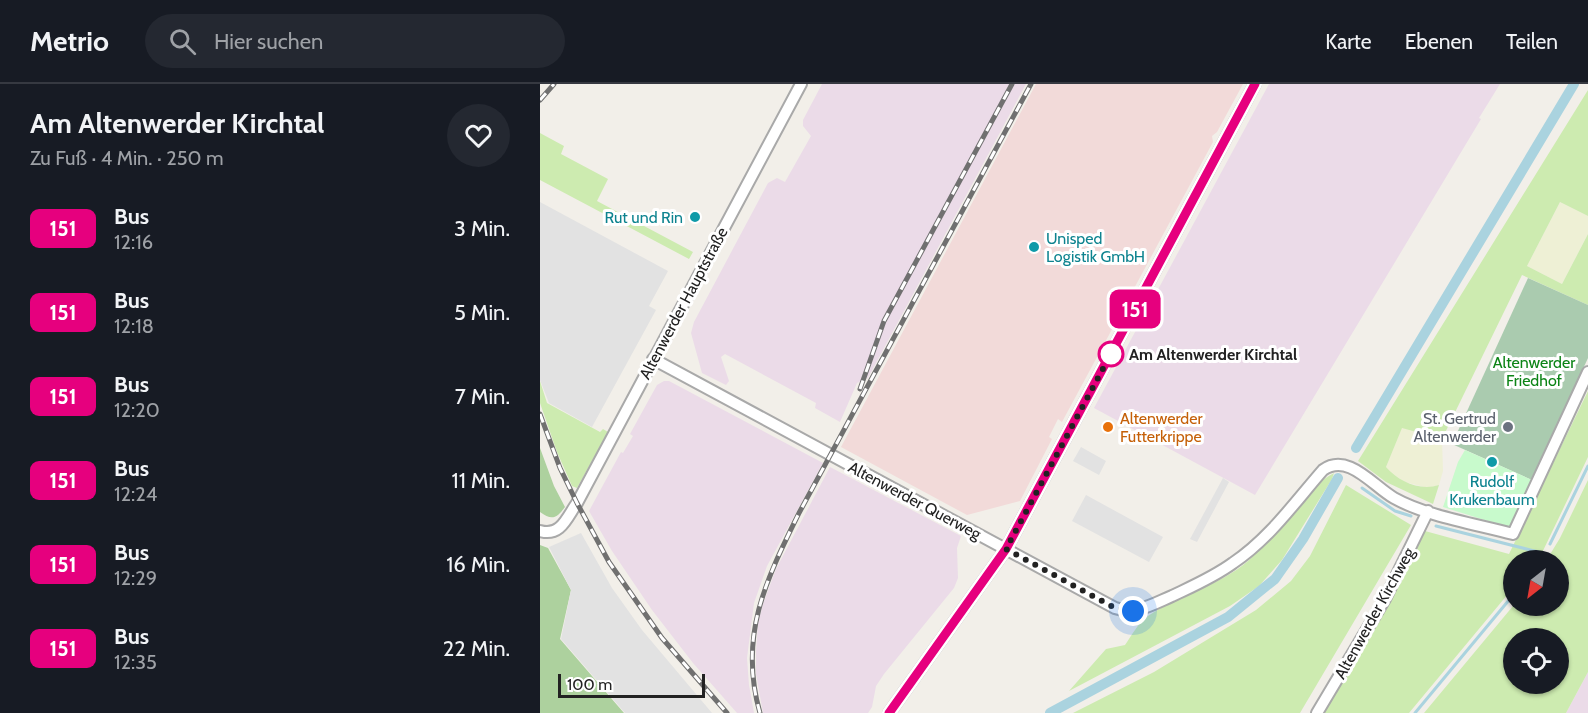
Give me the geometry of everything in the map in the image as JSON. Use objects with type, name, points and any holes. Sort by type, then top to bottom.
[{"type":"street","name":"Altenwerder Hauptstraße","points":[[540,531],[550,532],[565,523],[801,84]]},
{"type":"street","points":[[889,713],[1006,549],[1255,84]]},
{"type":"street","name":"Altenwerder Querweg","points":[[653,359],[1115,608],[1133,611],[1214,576],[1233,564],[1268,534],[1323,470],[1334,464],[1348,465],[1395,498],[1428,511],[1513,534],[1588,372]]},
{"type":"street","name":"Altenwerder Kirchweg","points":[[1317,713],[1385,599],[1428,511]]},
{"type":"shaded area","points":[[822,84],[1026,84],[868,378],[857,383],[840,422],[815,408],[816,403],[725,354],[721,357],[729,381],[726,385],[702,373],[691,333],[694,322],[768,183],[777,178],[785,182],[811,136],[803,126],[803,120]]},
{"type":"shaded area","points":[[1036,84],[1243,84],[1217,132],[1212,136],[1213,142],[1062,422],[1058,419],[1049,437],[1052,439],[1020,501],[967,515],[841,447]]},
{"type":"shaded area","points":[[1269,84],[1500,84],[1255,495],[1094,408]]},
{"type":"shaded area","points":[[540,202],[668,271],[649,306],[656,310],[592,427],[549,403],[540,380]]},
{"type":"shaded area","points":[[669,381],[823,463],[767,566],[754,603],[747,658],[754,713],[737,713],[693,663],[652,610],[612,551],[589,511],[621,452],[623,453],[633,436],[630,434],[657,385]]},
{"type":"shaded area","points":[[1081,447],[1106,461],[1099,475],[1073,461]]},
{"type":"shaded area","points":[[830,467],[961,536],[957,548],[958,578],[954,588],[876,686],[872,707],[868,713],[763,713],[756,674],[756,651],[758,623],[763,604],[776,569]]},
{"type":"shaded area","points":[[1223,478],[1229,482],[1197,542],[1190,539]]},
{"type":"shaded area","points":[[1086,495],[1163,537],[1149,562],[1072,521]]},
{"type":"shaded area","points":[[581,533],[612,588],[642,630],[712,713],[625,713],[561,639],[571,590],[549,547]]},
{"type":"shaded area","points":[[1588,672],[1588,713],[1566,713]]},
{"type":"green space","points":[[1588,90],[1588,216],[1560,202],[1527,266],[1562,284],[1588,234],[1588,305],[1522,275],[1442,439],[1402,428],[1386,467],[1397,477],[1410,484],[1425,487],[1439,485],[1433,504],[1386,482],[1358,461]]},
{"type":"green space","points":[[540,133],[564,146],[561,154],[608,179],[597,201],[693,252],[689,259],[540,180]]},
{"type":"green space","points":[[1560,202],[1588,216],[1588,234],[1562,284],[1527,266]]},
{"type":"green space","name":"Altenwerder Friedhof","points":[[1528,278],[1588,305],[1588,358],[1532,480],[1452,444]]},
{"type":"green space","points":[[540,381],[547,403],[600,432],[603,429],[608,432],[577,488],[572,486],[557,452],[540,403]]},
{"type":"green space","points":[[1588,391],[1588,457],[1543,550],[1511,550]]},
{"type":"green space","points":[[1402,427],[1442,439],[1443,471],[1439,485],[1428,488],[1405,482],[1386,467]]},
{"type":"green space","points":[[540,448],[554,486],[565,507],[554,517],[548,517],[540,512]]},
{"type":"green space","points":[[1465,450],[1532,480],[1510,528],[1443,507],[1458,462]]},
{"type":"green space","points":[[1334,473],[1282,560],[1259,586],[1230,606],[1069,691],[1106,649],[1125,645],[1148,616],[1212,584],[1248,561],[1311,490]]},
{"type":"green space","points":[[1588,480],[1588,672],[1566,713],[1424,713],[1505,616],[1569,616],[1569,550],[1553,550]]},
{"type":"green space","points":[[1346,485],[1411,525],[1300,713],[1073,713],[1154,672],[1256,610],[1291,581],[1310,556]]},
{"type":"green space","points":[[1425,531],[1503,552],[1503,600],[1409,713],[1319,713]]},
{"type":"green space","points":[[540,545],[548,548],[571,590],[560,639],[624,713],[540,713]]},
{"type":"waterway","points":[[1356,448],[1574,84]]},
{"type":"waterway","points":[[1550,544],[1588,466]]},
{"type":"waterway","points":[[1050,713],[1228,617],[1275,579],[1303,539],[1338,478]]},
{"type":"waterway","points":[[1362,488],[1395,511],[1411,516]]},
{"type":"waterway","points":[[1436,526],[1530,550]]},
{"type":"waterway","points":[[1415,713],[1503,607]]},
{"type":"railway","points":[[540,100],[554,84]]},
{"type":"railway","points":[[860,389],[884,321],[1012,84]]},
{"type":"railway","points":[[760,713],[754,685],[752,659],[754,634],[766,585],[799,513],[1031,84]]},
{"type":"railway","points":[[540,414],[560,468],[609,562],[662,638],[727,713]]},
{"type":"bus line","name":"151","points":[[889,713],[1006,549],[1255,84]]},
{"type":"place","name":"Rut und Rin","points":[[695,217]]},
{"type":"place","name":"Unisped Logistik GmbH","points":[[1034,247]]},
{"type":"place","name":"Am Altenwerder Kirchtal","points":[[1111,354]]},
{"type":"place","name":"Altenwerder Futterkrippe","points":[[1108,427]]},
{"type":"place","name":"St. Gertrud Altenwerder","points":[[1508,427]]},
{"type":"place","name":"Rudolf Krukenbaum","points":[[1492,462]]},
{"type":"route","points":[[1111,354],[1112,352],[1006,549],[1115,608],[1133,611]]}]
